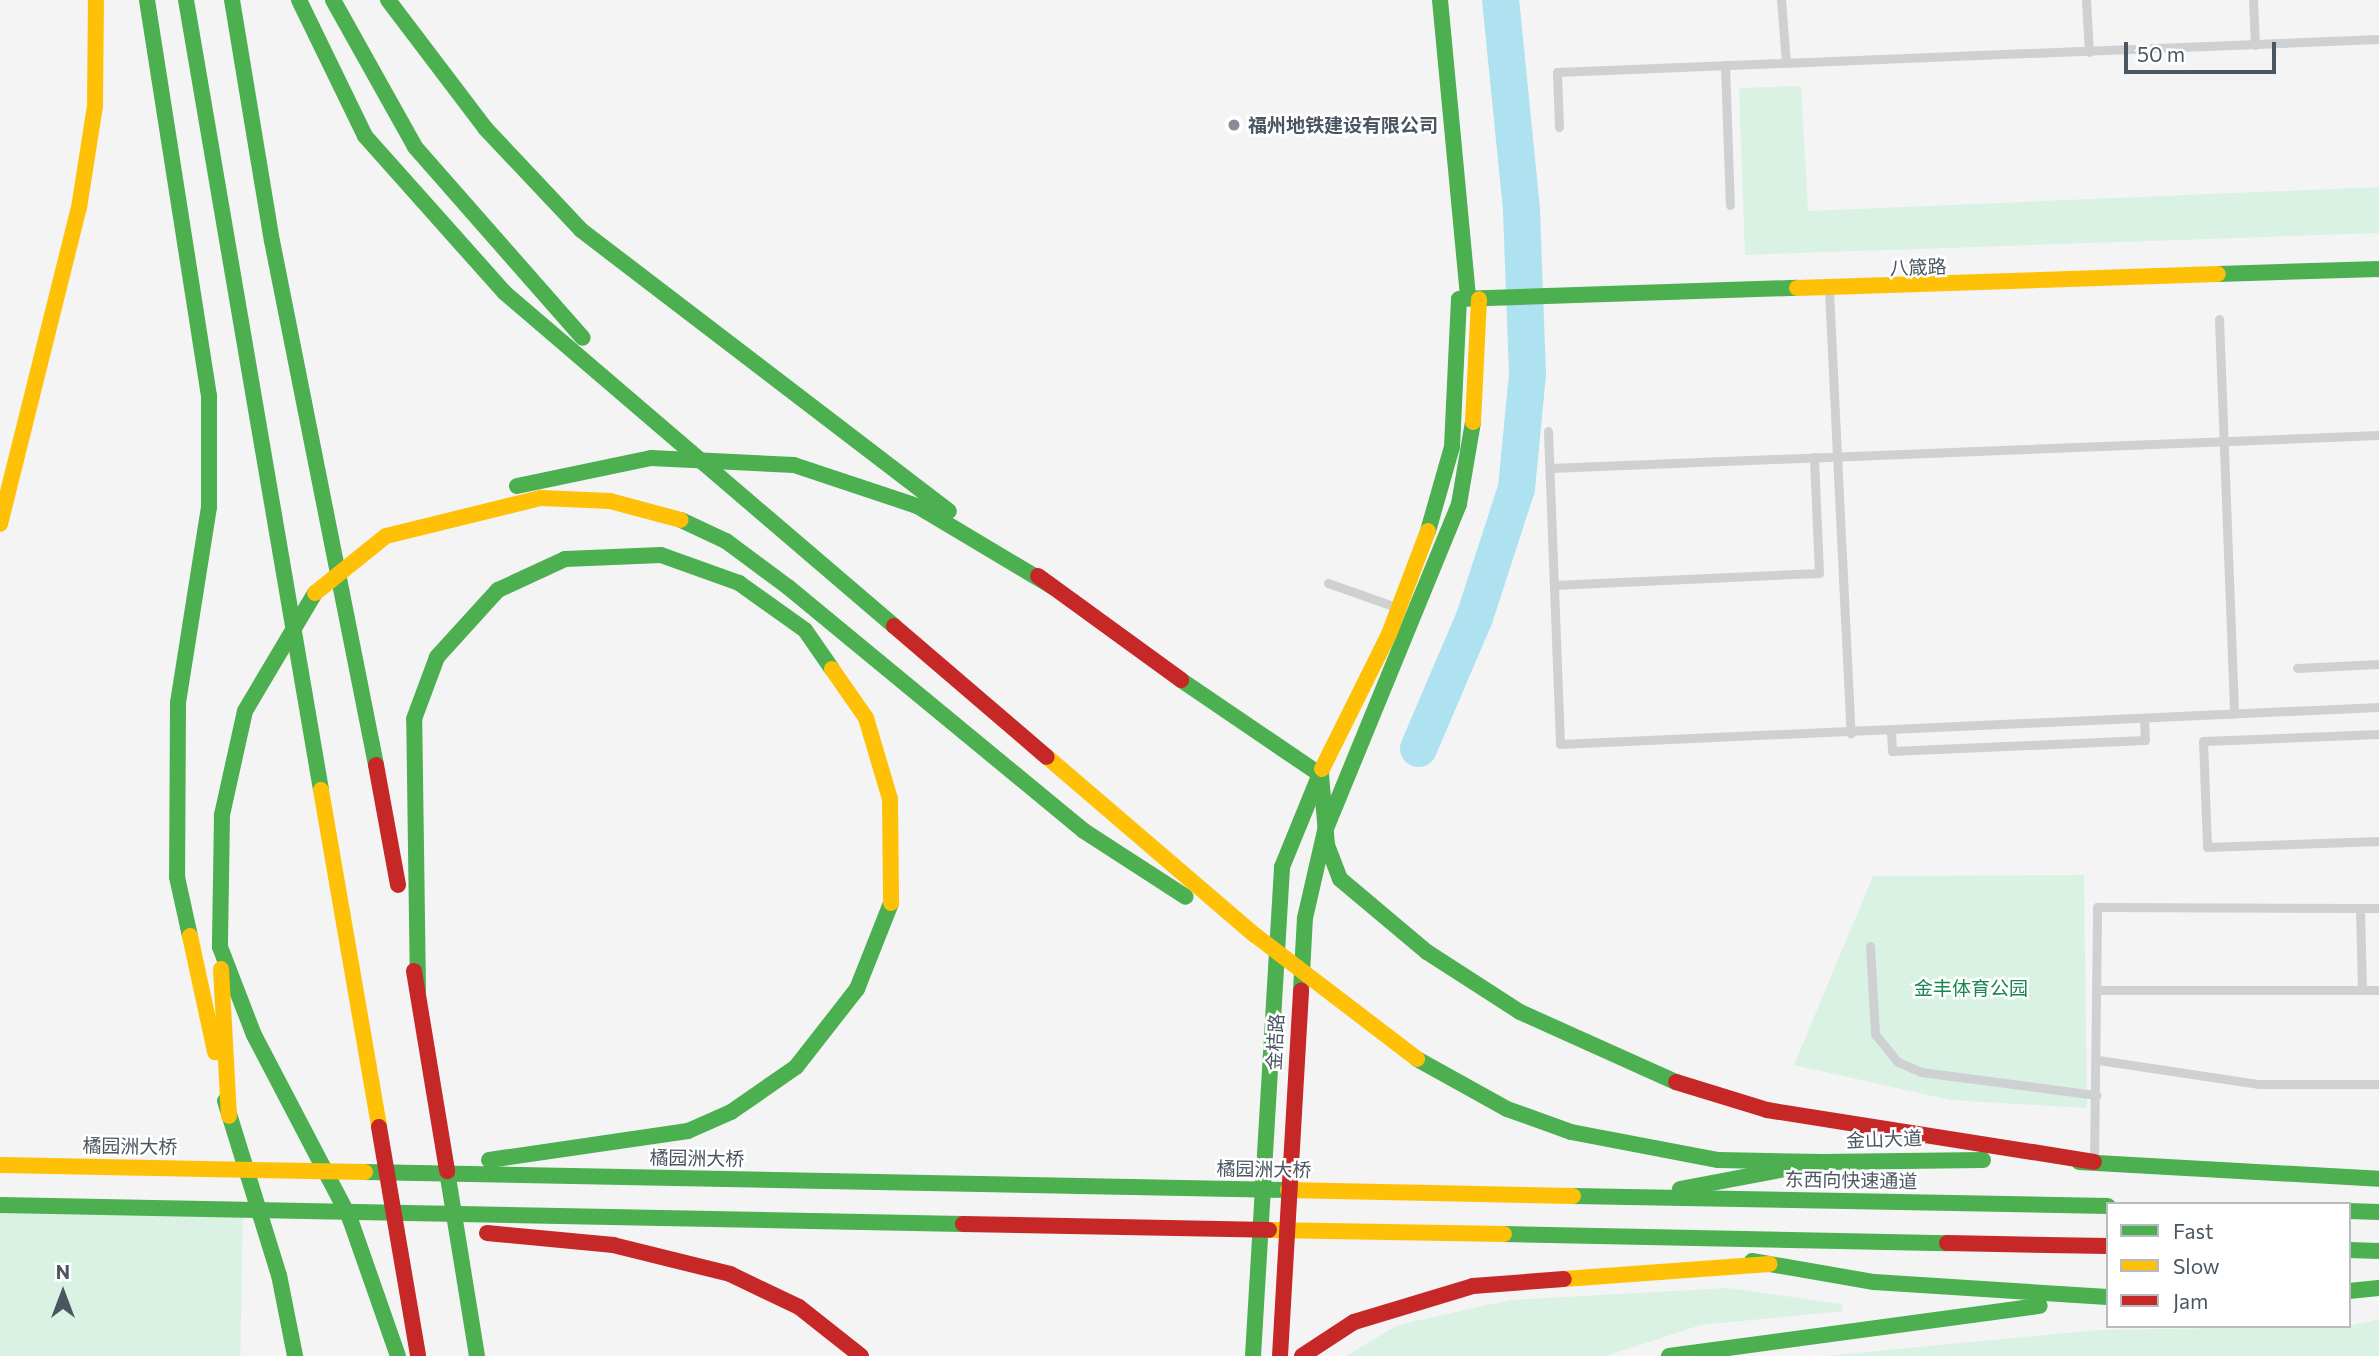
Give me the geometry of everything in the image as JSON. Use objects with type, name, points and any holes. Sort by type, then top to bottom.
[{"type":"main road","points":[[0,524],[79,208],[95,106],[96,0]]},
{"type":"main road","points":[[147,0],[209,396],[204,559],[178,703],[177,877],[229,1116],[279,1275],[295,1356]]},
{"type":"main road","points":[[186,0],[418,1356]]},
{"type":"main road","points":[[232,0],[272,242],[331,516],[418,991],[477,1356]]},
{"type":"main road","points":[[299,0],[365,136],[505,293],[1255,935],[1404,1051],[1507,1109],[1571,1132],[1718,1160],[1822,1162]]},
{"type":"main road","points":[[333,0],[415,146],[653,417]]},
{"type":"main road","points":[[388,0],[485,128],[582,230],[1053,587],[1272,747],[1321,775],[1327,788],[1325,831],[1340,879],[1427,952],[1520,1012],[1681,1085],[1832,1124],[2094,1162]]},
{"type":"main road","points":[[1253,1356],[1280,885],[1295,824],[1321,775],[1399,608],[1447,471],[1469,298],[1440,0]]},
{"type":"main road","name":"八箴路","points":[[1469,298],[1829,292],[2379,269]]},
{"type":"main road","name":"金桔路","points":[[1280,1356],[1301,945],[1325,831],[1366,741],[1459,504],[1475,409],[1469,298]]},
{"type":"main road","points":[[229,1116],[220,947],[223,802],[245,711],[309,598],[386,536],[460,503],[580,470],[651,458],[759,459],[829,473],[917,506],[1053,587]]},
{"type":"main road","points":[[386,536],[541,498],[610,501],[684,521],[726,541],[788,587],[1084,831],[1255,935]]},
{"type":"main road","points":[[411,1173],[688,1131],[767,1092],[819,1044],[857,989],[886,927],[894,877],[884,772],[866,718],[831,662],[777,606],[739,583],[661,555],[565,559],[498,590],[453,633],[423,685],[414,719],[418,991]]},
{"type":"main road","points":[[220,947],[254,1035],[351,1219],[398,1356]]},
{"type":"main road","name":"金山大道","points":[[1394,1193],[1593,1196],[1658,1194],[1822,1162],[1883,1157],[2094,1162],[2379,1179]]},
{"type":"main road","name":"橘园洲大桥","points":[[0,1165],[1394,1193]]},
{"type":"main road","name":"东西向快速通道","points":[[1593,1196],[2106,1206]]},
{"type":"main road","points":[[0,1205],[2106,1245]]},
{"type":"main road","points":[[2351,1211],[2379,1212]]},
{"type":"main road","points":[[411,1213],[492,1235],[613,1245],[699,1264],[799,1307],[862,1356]]},
{"type":"main road","points":[[1593,1236],[1769,1264],[1982,1292],[2106,1297]]},
{"type":"main road","points":[[2351,1250],[2379,1251]]},
{"type":"main road","points":[[1302,1356],[1354,1322],[1474,1286],[1769,1264]]},
{"type":"main road","points":[[2351,1291],[2379,1288]]},
{"type":"main road","points":[[1669,1356],[2106,1297]]},
{"type":"lane","points":[[1781,0],[1786,62]]},
{"type":"lane","points":[[2086,0],[2089,52]]},
{"type":"lane","points":[[2253,0],[2255,45]]},
{"type":"lane","points":[[1559,127],[1557,72],[2379,39]]},
{"type":"lane","points":[[1726,65],[1730,205]]},
{"type":"lane","points":[[1829,292],[1851,733]]},
{"type":"lane","points":[[2219,319],[2234,714]]},
{"type":"lane","points":[[1549,431],[1560,744],[1851,733],[2379,707]]},
{"type":"lane","points":[[1550,468],[2379,435]]},
{"type":"lane","points":[[1554,585],[1819,573],[1814,457]]},
{"type":"lane","points":[[1328,583],[1399,608]]},
{"type":"lane","points":[[2297,668],[2379,664]]},
{"type":"lane","points":[[1891,731],[1892,751],[2145,740],[2144,718]]},
{"type":"lane","points":[[2379,734],[2203,741],[2207,847],[2379,841]]},
{"type":"lane","points":[[2094,1162],[2098,1060],[2097,907],[2379,908]]},
{"type":"lane","points":[[2361,908],[2362,990]]},
{"type":"lane","points":[[1870,946],[1875,1034],[1898,1062],[1921,1072],[2096,1094]]},
{"type":"lane","points":[[2098,990],[2379,990]]},
{"type":"lane","points":[[2098,1060],[2259,1084],[2379,1084]]},
{"type":"green space","points":[[1801,86],[1808,211],[2379,187],[2379,233],[1745,255],[1739,88]]},
{"type":"green space","name":"金丰体育公园","points":[[2084,875],[2087,1108],[1951,1100],[1794,1065],[1873,876]]},
{"type":"green space","points":[[0,1202],[243,1206],[240,1356],[0,1356]]},
{"type":"green space","points":[[1728,1288],[1842,1304],[1843,1311],[1701,1325],[1606,1356],[1346,1356],[1398,1325],[1510,1300]]},
{"type":"green space","points":[[2379,1319],[2379,1356],[1824,1356],[2098,1330],[2351,1328],[2351,1326]]},
{"type":"waterway","points":[[1418,748],[1474,617],[1516,488],[1527,374],[1521,209],[1500,0]]},
{"type":"traffic: fast","points":[[147,0],[209,396],[209,507],[178,703],[177,877],[190,936]]},
{"type":"traffic: fast","points":[[186,0],[321,790]]},
{"type":"traffic: fast","points":[[232,0],[272,241],[376,765]]},
{"type":"traffic: fast","points":[[299,0],[365,136],[505,293],[894,626]]},
{"type":"traffic: fast","points":[[333,0],[415,147],[583,338]]},
{"type":"traffic: fast","points":[[388,0],[485,128],[581,230],[949,511]]},
{"type":"traffic: fast","points":[[1440,0],[1468,298]]},
{"type":"traffic: fast","points":[[2218,274],[2379,269]]},
{"type":"traffic: fast","points":[[1428,531],[1452,447],[1459,299],[1797,288]]},
{"type":"traffic: fast","points":[[1301,991],[1305,918],[1325,831],[1459,504],[1473,422]]},
{"type":"traffic: fast","points":[[517,486],[651,458],[794,465],[917,506],[1053,587]]},
{"type":"traffic: fast","points":[[681,520],[726,541],[788,587],[1084,831],[1186,897]]},
{"type":"traffic: fast","points":[[418,991],[414,719],[437,657],[498,590],[565,559],[661,555],[739,583],[805,630],[832,669]]},
{"type":"traffic: fast","points":[[315,593],[245,711],[222,815],[220,947],[254,1035],[350,1219],[398,1356]]},
{"type":"traffic: fast","points":[[1181,680],[1321,775],[1327,845],[1340,879],[1427,952],[1520,1012],[1676,1082]]},
{"type":"traffic: fast","points":[[1253,1356],[1282,867],[1322,769]]},
{"type":"traffic: fast","points":[[489,1160],[688,1131],[731,1112],[796,1067],[857,989],[891,903]]},
{"type":"traffic: fast","points":[[1417,1059],[1507,1109],[1571,1132],[1718,1160],[1823,1162]]},
{"type":"traffic: fast","points":[[225,1101],[279,1275],[295,1356]]},
{"type":"traffic: fast","points":[[1680,1189],[1823,1162],[1983,1160]]},
{"type":"traffic: fast","points":[[2079,1162],[2379,1179]]},
{"type":"traffic: fast","points":[[447,1171],[477,1356]]},
{"type":"traffic: fast","points":[[365,1172],[1288,1190]]},
{"type":"traffic: fast","points":[[1573,1196],[2106,1206]]},
{"type":"traffic: fast","points":[[0,1205],[963,1224]]},
{"type":"traffic: fast","points":[[2351,1211],[2379,1212]]},
{"type":"traffic: fast","points":[[1504,1234],[1947,1243]]},
{"type":"traffic: fast","points":[[2351,1250],[2379,1251]]},
{"type":"traffic: fast","points":[[1752,1261],[1874,1282],[2106,1297]]},
{"type":"traffic: fast","points":[[2351,1291],[2379,1288]]},
{"type":"traffic: fast","points":[[1669,1356],[2040,1306]]},
{"type":"traffic: slow","points":[[0,524],[79,208],[95,106],[96,0]]},
{"type":"traffic: slow","points":[[1797,288],[2218,274]]},
{"type":"traffic: slow","points":[[1473,422],[1479,299]]},
{"type":"traffic: slow","points":[[315,593],[386,536],[541,498],[610,501],[681,520]]},
{"type":"traffic: slow","points":[[1322,769],[1389,634],[1428,531]]},
{"type":"traffic: slow","points":[[832,669],[866,718],[890,799],[891,903]]},
{"type":"traffic: slow","points":[[1047,757],[1255,935],[1417,1059]]},
{"type":"traffic: slow","points":[[321,790],[379,1127]]},
{"type":"traffic: slow","points":[[190,936],[215,1052]]},
{"type":"traffic: slow","points":[[221,969],[229,1116]]},
{"type":"traffic: slow","points":[[0,1165],[365,1172]]},
{"type":"traffic: slow","points":[[1288,1190],[1573,1196]]},
{"type":"traffic: slow","points":[[1269,1230],[1504,1234]]},
{"type":"traffic: slow","points":[[1564,1279],[1769,1264]]},
{"type":"traffic: jam","points":[[1038,576],[1181,680]]},
{"type":"traffic: jam","points":[[894,626],[1047,757]]},
{"type":"traffic: jam","points":[[376,765],[398,885]]},
{"type":"traffic: jam","points":[[414,971],[447,1171]]},
{"type":"traffic: jam","points":[[1280,1356],[1301,991]]},
{"type":"traffic: jam","points":[[1676,1082],[1767,1110],[2094,1162]]},
{"type":"traffic: jam","points":[[379,1127],[418,1356]]},
{"type":"traffic: jam","points":[[963,1224],[1269,1230]]},
{"type":"traffic: jam","points":[[487,1233],[613,1245],[730,1274],[799,1307],[861,1356]]},
{"type":"traffic: jam","points":[[1947,1243],[2106,1246]]},
{"type":"traffic: jam","points":[[1302,1356],[1354,1322],[1473,1286],[1564,1279]]},
{"type":"place","name":"福州地铁建设有限公司","points":[[1234,125]]}]
